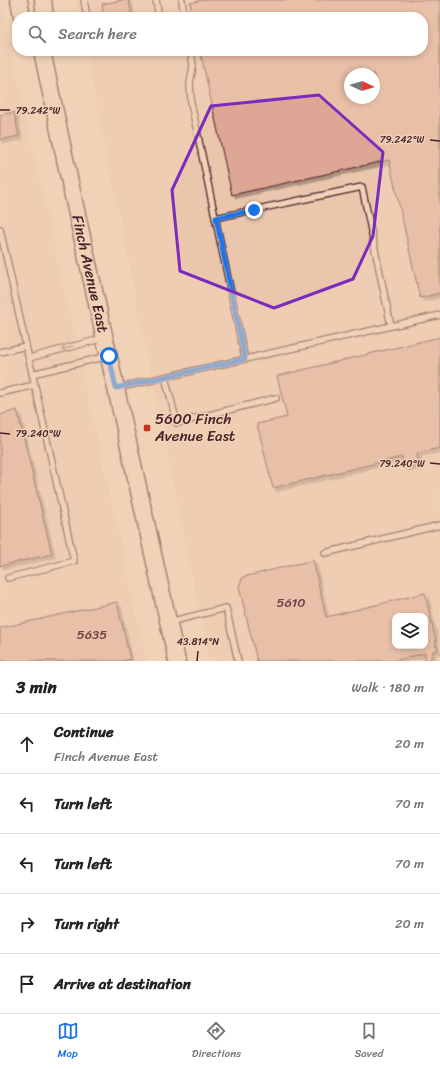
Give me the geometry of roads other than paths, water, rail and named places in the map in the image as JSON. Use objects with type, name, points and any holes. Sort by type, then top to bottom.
[{"type":"main road","points":[[19,0],[21,12]]},
{"type":"main road","points":[[43,0],[44,12]]},
{"type":"main road","name":"Finch Avenue East","points":[[43,56],[177,661]]},
{"type":"lane","points":[[84,0],[87,12]]},
{"type":"lane","points":[[156,0],[158,12]]},
{"type":"lane","points":[[182,0],[183,12]]},
{"type":"lane","points":[[192,56],[193,66],[190,83],[191,104],[245,359]]},
{"type":"lane","points":[[216,218],[362,187],[391,326]]},
{"type":"lane","points":[[0,229],[74,561],[8,578]]},
{"type":"lane","points":[[116,388],[440,315]]},
{"type":"lane","points":[[29,358],[105,338]]},
{"type":"lane","points":[[0,352],[26,346]]},
{"type":"lane","points":[[32,374],[109,356]]},
{"type":"lane","points":[[166,377],[177,423],[276,398]]},
{"type":"lane","points":[[0,394],[35,385]]},
{"type":"lane","points":[[325,553],[440,525]]},
{"type":"lane","points":[[169,622],[226,608],[238,661]]},
{"type":"place","name":"5600 Finch Avenue East","points":[[147,428]]}]
